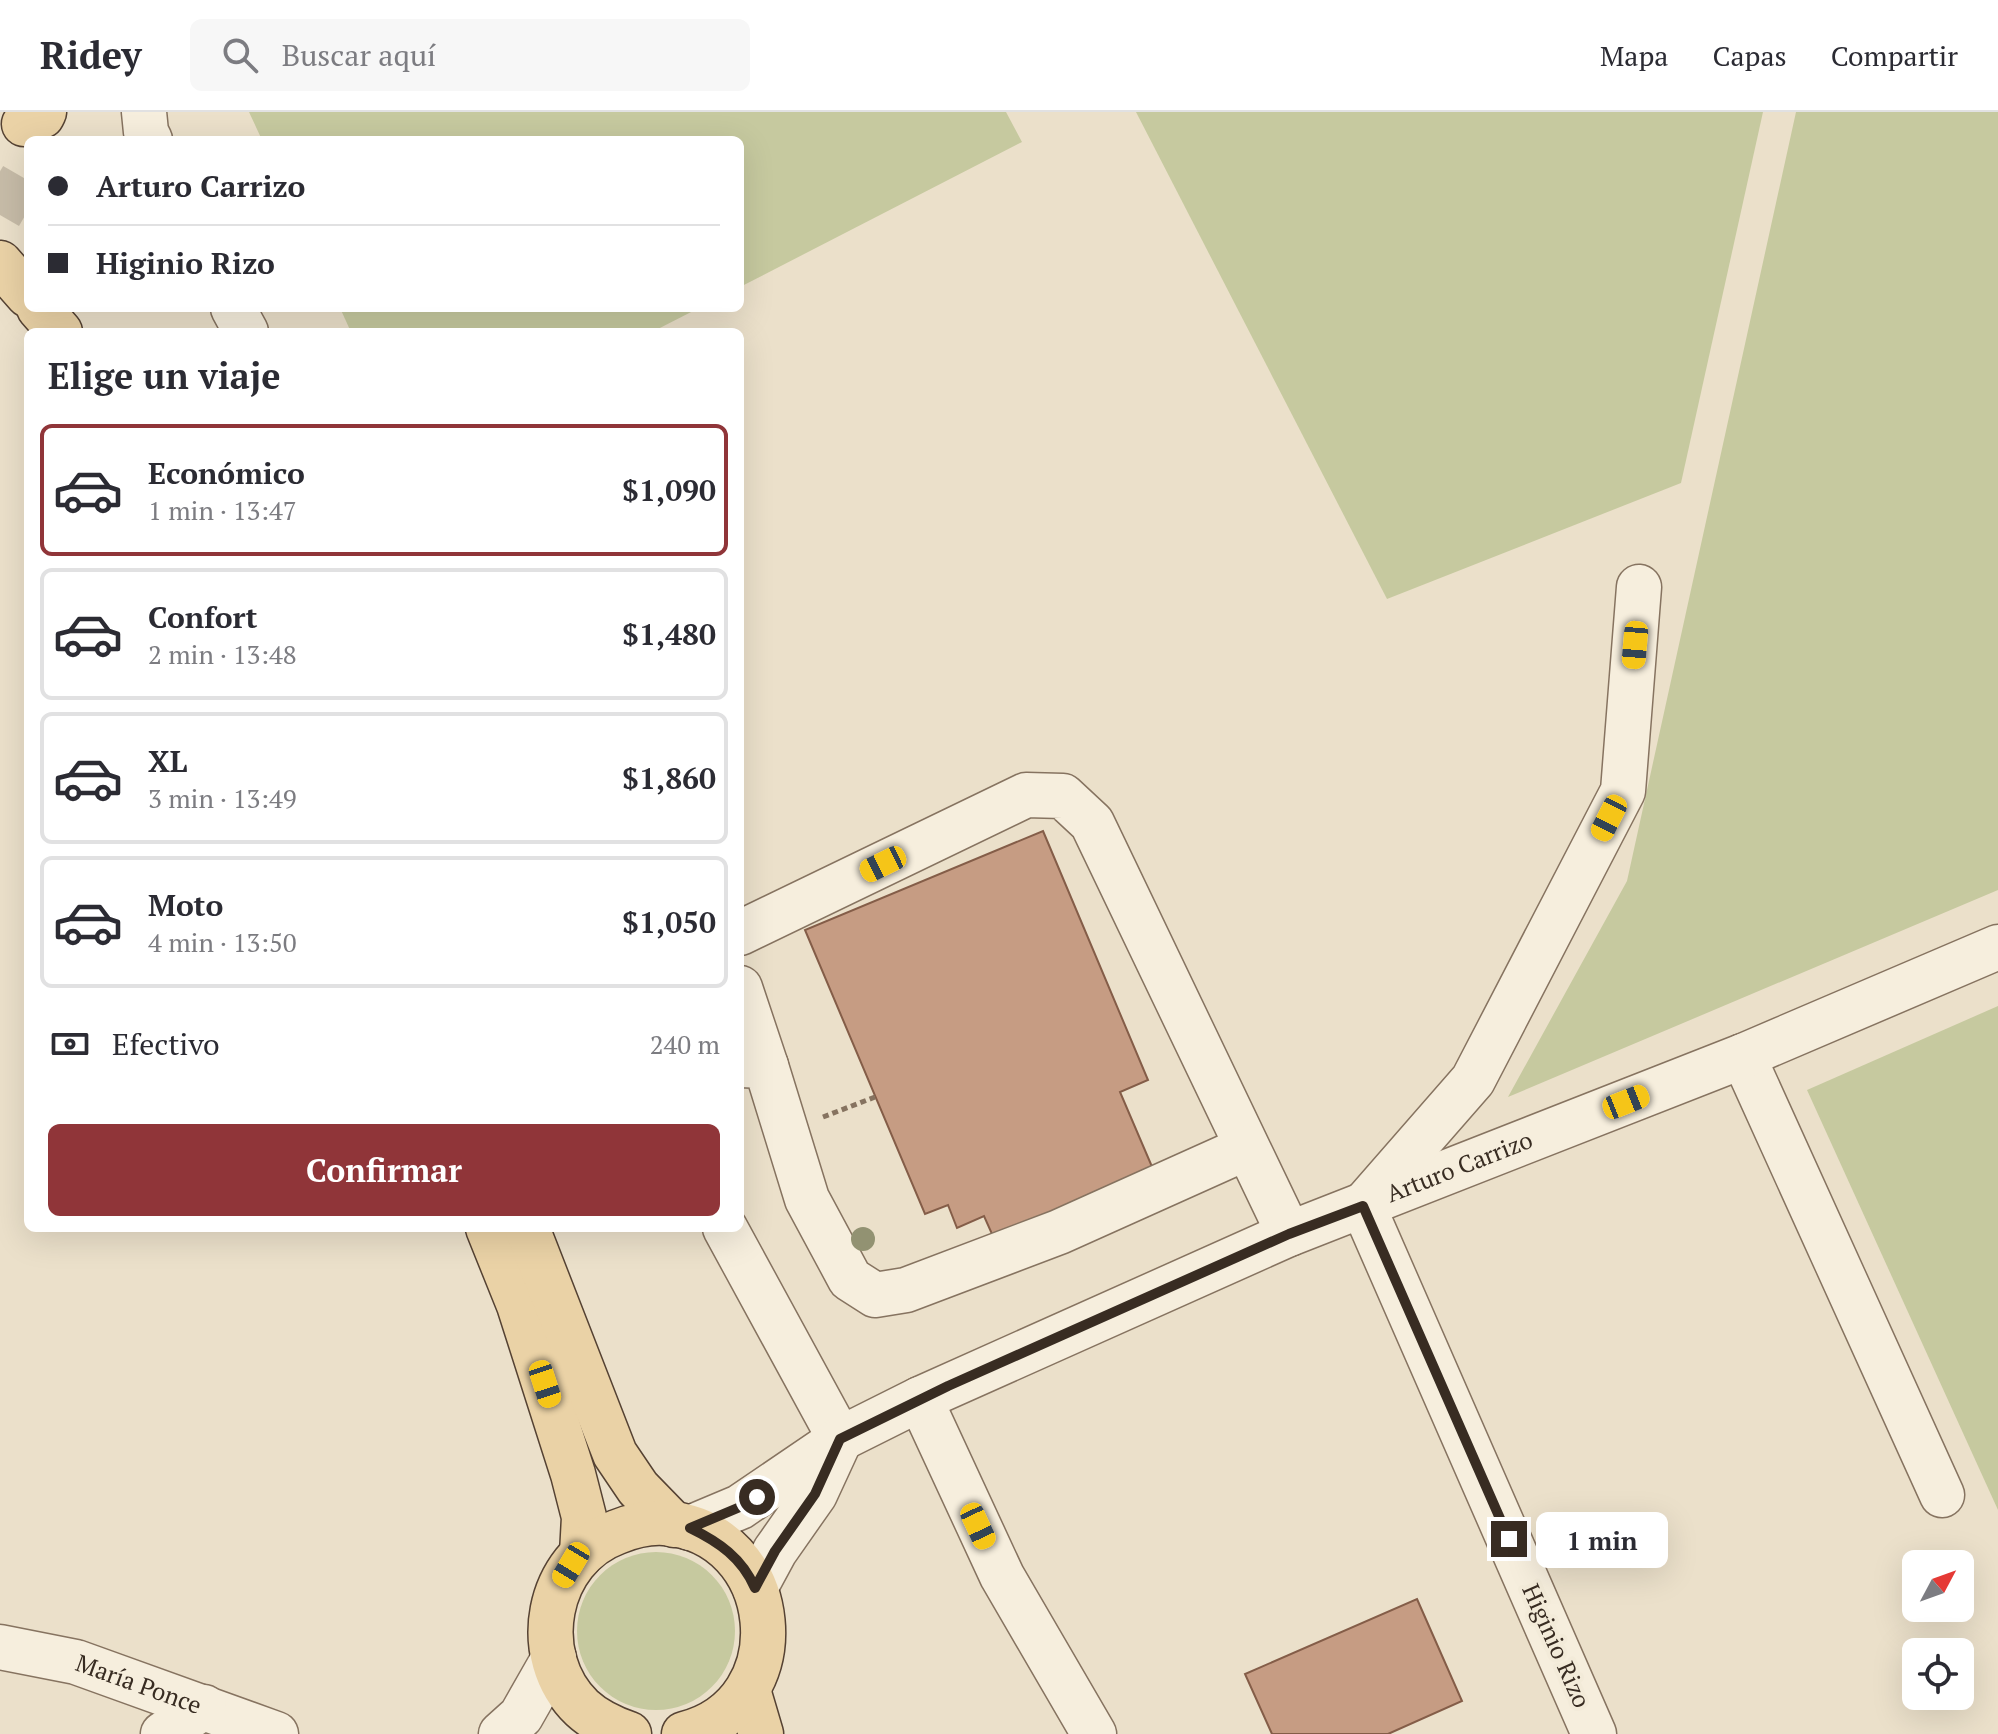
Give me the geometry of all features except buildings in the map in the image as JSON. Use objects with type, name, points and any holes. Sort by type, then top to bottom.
[{"type":"main road","points":[[0,263],[24,290]]},
{"type":"main road","points":[[42,312],[56,328]]},
{"type":"main road","points":[[490,1232],[519,1305],[562,1436],[584,1517],[582,1554]]},
{"type":"main road","points":[[529,1232],[615,1454],[638,1488],[682,1527]]},
{"type":"main road","points":[[629,1734],[607,1726],[581,1707],[562,1681],[554,1658],[550,1619],[558,1588],[571,1565],[590,1546],[608,1535],[638,1524],[682,1527],[714,1540],[735,1556],[761,1602],[765,1629],[761,1660],[748,1690],[727,1713],[700,1730],[684,1734]]},
{"type":"main road","points":[[748,1690],[761,1734]]},
{"type":"street","points":[[144,112],[148,136]]},
{"type":"street","points":[[1363,1206],[1473,1080],[1623,791],[1639,587]]},
{"type":"street","points":[[744,931],[1026,795],[1063,796],[1092,823],[1289,1234]]},
{"type":"street","name":"Arturo Carrizo","points":[[682,1527],[740,1507],[840,1439],[920,1399],[1289,1234],[1743,1056],[1998,947]]},
{"type":"street","points":[[744,1012],[753,1065],[807,1199],[850,1279],[875,1295],[906,1290],[1059,1232],[1246,1148]]},
{"type":"street","points":[[1743,1056],[1942,1495]]},
{"type":"street","name":"Higinio Rizo","points":[[1363,1206],[1594,1734]]},
{"type":"street","points":[[727,1232],[840,1439],[815,1494],[775,1551],[755,1588]]},
{"type":"street","points":[[920,1399],[1002,1576],[1094,1734]]},
{"type":"street","name":"María Ponce","points":[[0,1647],[76,1662],[276,1734]]},
{"type":"street","points":[[501,1734],[521,1716],[554,1658]]},
{"type":"street","points":[[163,1734],[204,1707]]},
{"type":"green space","points":[[249,112],[1006,112],[1022,142],[744,285],[744,136],[260,136]]},
{"type":"green space","points":[[1136,112],[1763,112],[1681,483],[1387,599]]},
{"type":"green space","points":[[1796,112],[1998,112],[1998,890],[1508,1097],[1627,881]]},
{"type":"green space","points":[[342,312],[691,312],[660,328],[349,328]]},
{"type":"green space","points":[[1998,1006],[1998,1510],[1807,1090]]},
{"type":"green space","points":[[656,1552],[686,1558],[712,1575],[729,1601],[735,1631],[729,1661],[712,1687],[686,1704],[656,1710],[626,1704],[600,1687],[583,1661],[577,1631],[583,1601],[600,1575],[626,1558]]},
{"type":"tunnel","points":[[0,215],[24,174]]},
{"type":"route","points":[[757,1497],[690,1528],[714,1540],[735,1556],[755,1588],[775,1551],[815,1494],[840,1439],[948,1386],[1289,1234],[1363,1206],[1509,1539]]}]
